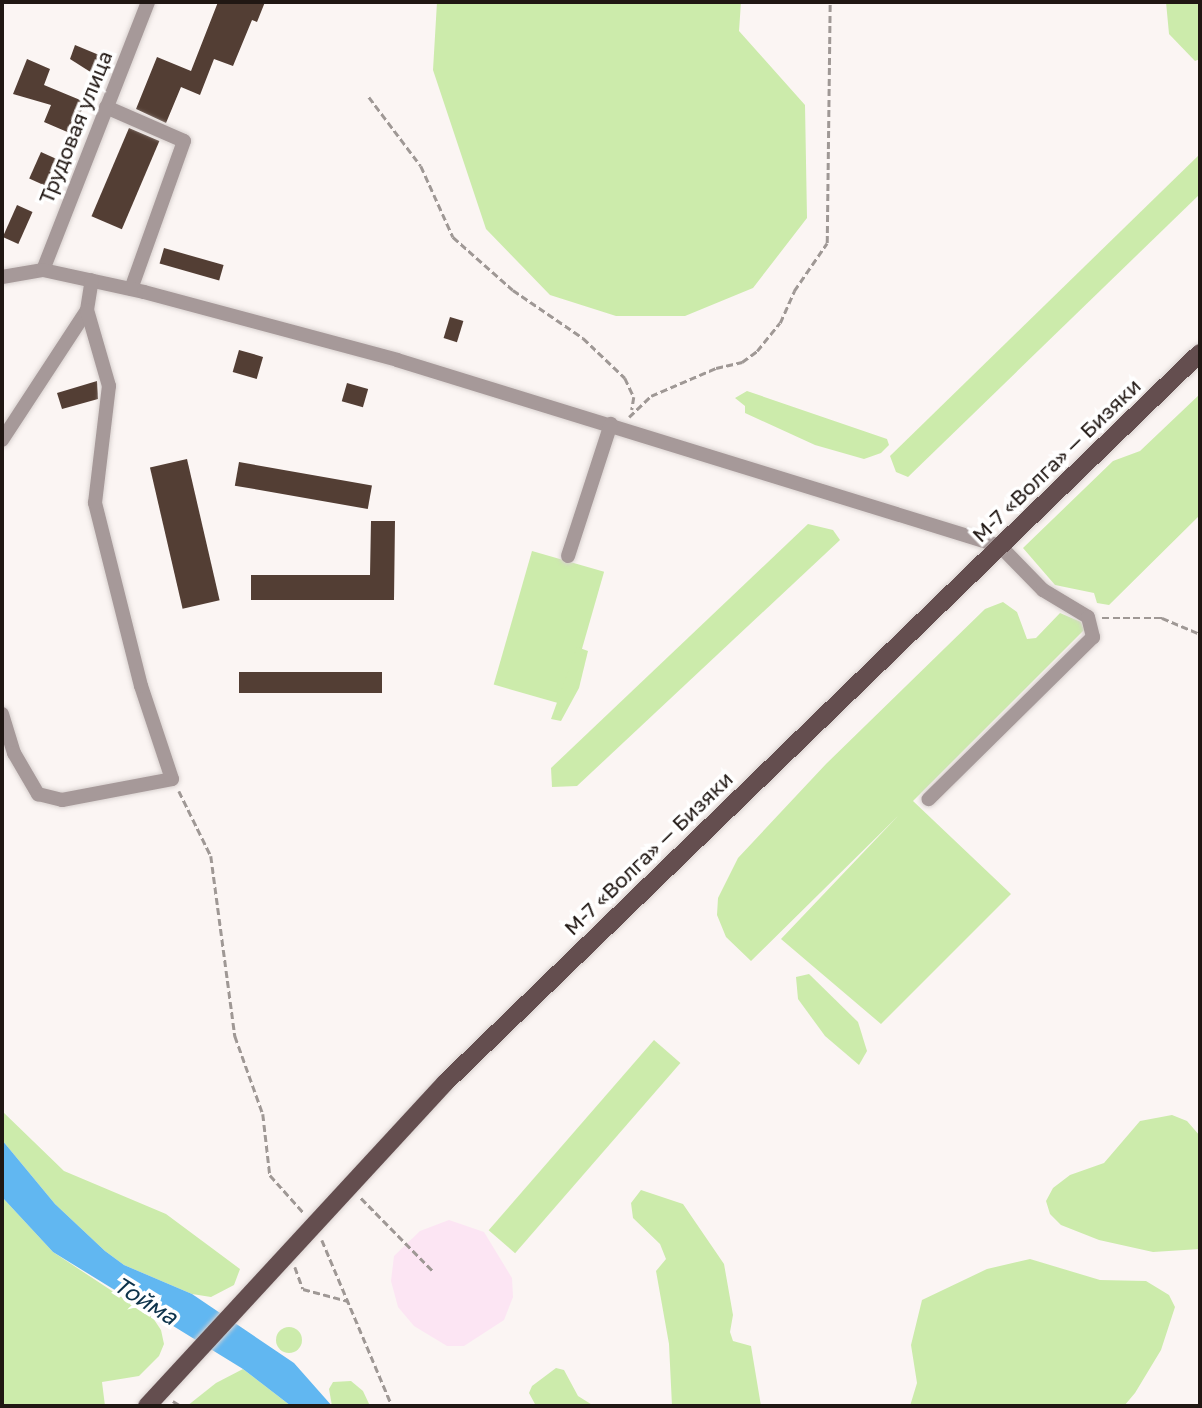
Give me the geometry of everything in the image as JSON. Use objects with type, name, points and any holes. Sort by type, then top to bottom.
[{"type":"main road","name":"М-7 «Волга» — Бизяки","points":[[147,1406],[445,1083],[1200,353]]},
{"type":"street","name":"Трудовая улица","points":[[43,270],[148,2]]},
{"type":"street","points":[[106,107],[184,141],[131,289]]},
{"type":"street","points":[[2,277],[43,270],[131,289],[618,426],[1000,546],[1043,590],[1088,617],[1093,637],[929,799]]},
{"type":"street","points":[[2,440],[87,310],[92,280]]},
{"type":"street","points":[[2,714],[14,753],[38,794],[62,800],[172,779],[141,686],[95,503],[108,386],[87,310]]},
{"type":"street","points":[[568,556],[618,426]]},
{"type":"path","points":[[618,426],[632,410],[651,396],[716,368],[742,362],[757,351],[780,323],[794,291],[827,243],[830,2]]},
{"type":"path","points":[[369,97],[421,166],[453,237],[513,290],[583,338],[625,378],[634,397],[632,410]]},
{"type":"path","points":[[1088,617],[1162,618],[1200,634]]},
{"type":"path","points":[[172,779],[211,856],[235,1036],[263,1114],[270,1175],[314,1223],[392,1406]]},
{"type":"path","points":[[349,1186],[434,1272]]},
{"type":"path","points":[[289,1250],[303,1289],[348,1301]]},
{"type":"shaded area","points":[[449,1220],[484,1232],[512,1278],[513,1297],[504,1320],[464,1346],[447,1346],[414,1326],[398,1307],[391,1281],[394,1256],[420,1231]]},
{"type":"green space","points":[[437,2],[741,2],[739,31],[805,105],[807,218],[753,288],[685,316],[616,316],[550,295],[486,229],[433,70]]},
{"type":"green space","points":[[1166,2],[1200,2],[1200,59],[1195,61],[1169,34]]},
{"type":"green space","points":[[1200,154],[1200,194],[908,477],[896,472],[890,456]]},
{"type":"green space","points":[[747,391],[887,439],[889,445],[881,453],[864,459],[815,445],[745,413],[745,406],[735,398]]},
{"type":"green space","points":[[1200,394],[1200,515],[1109,605],[1097,603],[1094,593],[1055,585],[1023,548],[1113,461],[1140,451]]},
{"type":"green space","points":[[808,524],[833,530],[840,540],[577,786],[552,787],[551,768]]},
{"type":"green space","points":[[532,551],[604,572],[566,705],[494,685]]},
{"type":"green space","points":[[1003,602],[1017,612],[1027,639],[1036,638],[1060,613],[1081,622],[1084,630],[913,801],[1011,894],[881,1024],[781,939],[898,816],[751,961],[726,937],[717,915],[718,898],[738,858],[826,764],[985,609]]},
{"type":"green space","points":[[577,647],[588,651],[579,688],[561,721],[551,719]]},
{"type":"green space","points":[[809,974],[858,1022],[867,1051],[859,1065],[825,1036],[798,999],[796,977]]},
{"type":"green space","points":[[654,1040],[680,1063],[515,1253],[489,1230]]},
{"type":"green space","points":[[2,1111],[64,1171],[166,1214],[240,1269],[234,1285],[211,1297],[192,1294],[124,1265],[105,1251],[55,1204],[2,1140]]},
{"type":"green space","points":[[1172,1115],[1187,1121],[1200,1136],[1200,1249],[1153,1252],[1099,1240],[1061,1225],[1050,1214],[1046,1201],[1053,1188],[1070,1175],[1104,1163],[1140,1121]]},
{"type":"green space","points":[[641,1190],[683,1204],[724,1264],[733,1315],[730,1332],[733,1341],[751,1346],[761,1406],[672,1406],[669,1344],[656,1271],[666,1259],[660,1244],[633,1218],[631,1203]]},
{"type":"green space","points":[[2,1197],[53,1252],[153,1318],[161,1330],[164,1344],[159,1356],[139,1376],[102,1382],[105,1406],[2,1406]]},
{"type":"green space","points":[[1030,1259],[1100,1280],[1146,1281],[1169,1295],[1175,1307],[1161,1350],[1135,1393],[1124,1406],[910,1406],[917,1383],[911,1345],[922,1300],[987,1269]]},
{"type":"green space","points":[[289,1327],[298,1331],[302,1340],[298,1349],[289,1353],[280,1349],[276,1340],[280,1331]]},
{"type":"green space","points":[[556,1368],[564,1370],[578,1396],[594,1406],[536,1406],[529,1393],[532,1386]]},
{"type":"green space","points":[[243,1369],[291,1406],[187,1406],[216,1383]]},
{"type":"green space","points":[[351,1381],[363,1391],[370,1406],[332,1406],[329,1389],[333,1382]]},
{"type":"water","name":"Тойма","points":[[2,1140],[55,1204],[105,1251],[124,1265],[192,1294],[294,1363],[332,1406],[291,1406],[243,1369],[53,1252],[2,1197]]},
{"type":"building","points":[[218,2],[265,2],[257,22],[252,20],[233,66],[214,59],[200,95],[181,87],[166,123],[136,109],[157,57],[191,71]]},
{"type":"building","points":[[75,45],[99,55],[92,73],[70,59]]},
{"type":"building","points":[[27,59],[50,69],[44,85],[85,102],[72,134],[44,122],[51,105],[13,94]]},
{"type":"building","points":[[129,128],[159,141],[122,229],[91,216]]},
{"type":"building","points":[[41,152],[57,159],[45,185],[29,178]]},
{"type":"building","points":[[17,205],[33,212],[18,244],[3,237]]},
{"type":"building","points":[[164,248],[224,265],[219,280],[160,263]]},
{"type":"building","points":[[450,317],[463,321],[457,342],[444,338]]},
{"type":"building","points":[[239,350],[263,357],[257,379],[233,372]]},
{"type":"building","points":[[97,381],[98,399],[62,409],[57,393]]},
{"type":"building","points":[[347,383],[368,389],[363,407],[342,401]]},
{"type":"building","points":[[187,459],[220,600],[183,609],[150,468]]},
{"type":"building","points":[[239,462],[372,485],[368,509],[235,486]]},
{"type":"building","points":[[371,521],[395,521],[394,600],[251,600],[251,575],[370,575]]},
{"type":"building","points":[[239,672],[382,672],[382,693],[239,693]]}]
